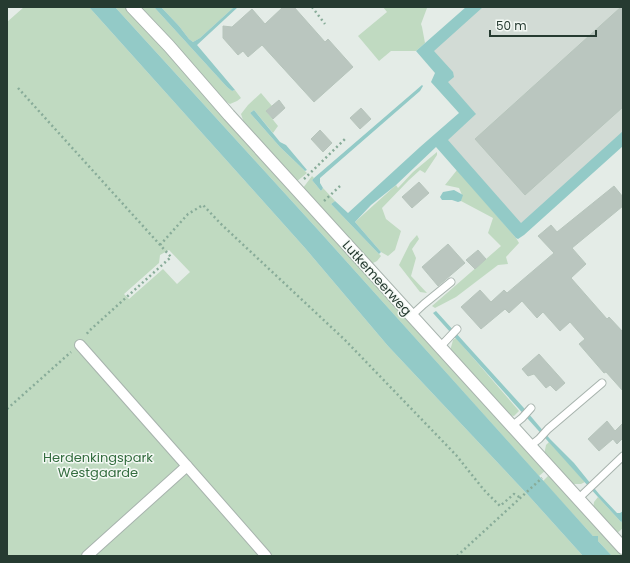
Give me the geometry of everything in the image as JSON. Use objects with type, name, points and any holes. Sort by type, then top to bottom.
[{"type":"street","name":"Lutkemeerweg","points":[[132,7],[169,46],[229,116],[411,316],[444,343],[512,426],[534,443],[583,495],[623,548]]},
{"type":"street","points":[[80,345],[266,556]]},
{"type":"street","points":[[87,556],[187,466]]},
{"type":"lane","points":[[411,316],[451,282]]},
{"type":"lane","points":[[444,343],[457,328]]},
{"type":"lane","points":[[534,443],[548,429],[602,383]]},
{"type":"lane","points":[[512,426],[531,408]]},
{"type":"lane","points":[[583,495],[623,456]]},
{"type":"path","points":[[312,7],[325,24]]},
{"type":"path","points":[[7,409],[80,345],[89,331],[171,257],[18,88]]},
{"type":"path","points":[[308,176],[345,139]]},
{"type":"path","points":[[315,210],[340,186]]},
{"type":"path","points":[[160,245],[188,214],[203,205],[221,224],[345,340],[456,455],[484,490],[500,506],[514,494],[521,497]]},
{"type":"path","points":[[457,556],[546,475]]},
{"type":"shaded area","points":[[476,7],[623,7],[623,137],[520,228],[443,138],[470,114],[443,82],[428,51]]},
{"type":"green space","name":"Herdenkingspark Westgaarde","points":[[24,7],[89,7],[305,248],[388,346],[528,495],[583,556],[7,556],[7,22]],"holes":[[[169,250],[190,272],[177,284],[163,269],[129,299],[124,294],[159,263],[160,255]]]},
{"type":"green space","points":[[115,7],[126,7],[546,470],[539,476]]},
{"type":"green space","points":[[138,7],[154,7],[227,87],[232,91],[235,90],[241,98],[230,104],[223,100]]},
{"type":"green space","points":[[161,7],[234,7],[200,38],[193,42]]},
{"type":"green space","points":[[383,7],[426,7],[427,8],[421,24],[425,43],[416,51],[391,51],[379,61],[358,36],[387,12]]},
{"type":"green space","points":[[261,93],[272,106],[266,111],[278,126],[273,133],[254,110],[250,113],[280,147],[307,173],[296,182],[244,123],[241,114]]},
{"type":"green space","points":[[437,152],[437,155],[425,173],[420,170],[382,208],[386,219],[401,231],[395,250],[388,256],[381,252],[355,222],[396,185],[398,188],[413,172]]},
{"type":"green space","points":[[457,170],[519,243],[506,257],[508,264],[498,265],[456,297],[435,308],[432,306],[501,246],[488,233],[493,218],[461,201],[462,195],[459,188],[445,185]]},
{"type":"green space","points":[[312,176],[314,178],[312,180],[321,191],[323,188],[335,201],[331,204],[381,256],[377,261],[371,264],[303,188]]},
{"type":"green space","points":[[417,235],[419,239],[412,249],[416,258],[411,276],[427,293],[420,292],[399,265],[410,243]]},
{"type":"green space","points":[[456,338],[519,411],[514,416],[509,415],[450,351],[453,340]]},
{"type":"green space","points":[[549,442],[585,482],[581,484],[570,484],[544,455],[546,445]]},
{"type":"green space","points":[[548,476],[551,477],[623,556],[612,556],[598,541],[598,536],[593,536],[543,481]]},
{"type":"green space","points":[[598,497],[621,522],[623,521],[623,528],[616,534],[593,508],[594,502]]},
{"type":"water","points":[[89,7],[115,7],[320,232],[593,536],[598,536],[598,541],[612,556],[583,556],[528,495],[388,346],[305,248]]},
{"type":"water","points":[[154,7],[161,7],[193,42],[200,38],[234,7],[238,7],[197,45],[235,90],[232,91],[227,87]]},
{"type":"water","points":[[466,7],[483,7],[434,51],[453,72],[454,77],[448,82],[476,114],[448,140],[521,223],[623,131],[623,146],[518,239],[436,147],[396,185],[371,205],[355,222],[381,252],[379,254],[331,204],[335,201],[348,213],[459,113],[431,82],[435,73],[416,51]]},
{"type":"water","points":[[422,85],[423,86],[420,91],[320,178],[320,183],[323,188],[321,191],[312,180]]},
{"type":"water","points":[[254,110],[280,142],[286,145],[307,170],[305,171],[280,147],[250,113]]},
{"type":"water","points":[[454,190],[463,195],[461,201],[442,200],[440,197],[443,192]]},
{"type":"water","points":[[436,311],[550,439],[574,463],[599,494],[617,513],[623,511],[623,521],[621,522],[598,497],[433,313]]},
{"type":"building","points":[[283,7],[294,7],[325,42],[328,39],[353,67],[314,102],[262,45],[248,57],[243,51],[238,55],[223,38],[223,26],[232,27],[252,9],[265,24]]},
{"type":"building","points":[[621,7],[623,7],[623,107],[525,195],[475,139]]},
{"type":"building","points":[[279,100],[285,108],[273,119],[266,111]]},
{"type":"building","points":[[361,108],[371,119],[360,129],[350,118]]},
{"type":"building","points":[[320,130],[332,143],[323,152],[311,139]]},
{"type":"building","points":[[419,182],[429,193],[412,208],[402,197]]},
{"type":"building","points":[[614,186],[623,197],[623,206],[572,248],[586,264],[571,278],[607,319],[609,317],[623,332],[623,391],[606,372],[604,373],[579,344],[585,339],[570,322],[560,331],[543,312],[537,318],[522,301],[509,313],[505,309],[481,329],[461,307],[480,290],[491,302],[504,290],[507,293],[554,253],[538,236],[551,225],[557,232]]},
{"type":"building","points":[[448,244],[465,263],[438,286],[422,267]]},
{"type":"building","points":[[478,250],[486,259],[475,269],[466,260]]},
{"type":"building","points":[[539,354],[565,383],[556,391],[550,385],[546,388],[534,374],[528,376],[522,369]]},
{"type":"building","points":[[607,421],[615,431],[623,423],[623,438],[617,444],[613,439],[599,451],[588,439]]}]
